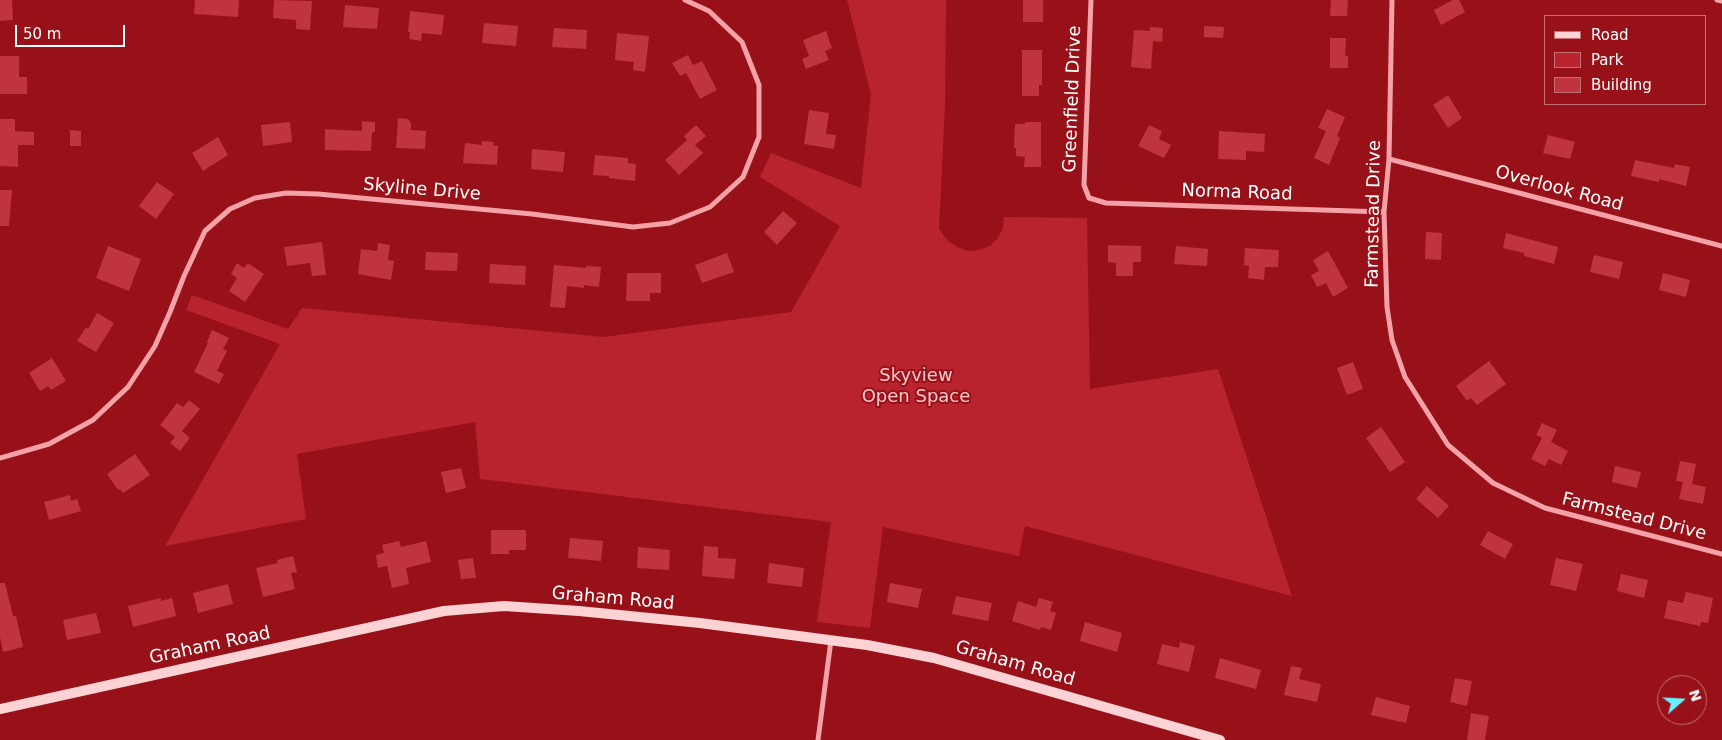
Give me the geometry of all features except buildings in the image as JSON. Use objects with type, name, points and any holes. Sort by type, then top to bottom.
[{"type":"street","name":"Skyline Drive","points":[[0,458],[49,444],[75,430],[92,420],[128,387],[155,346],[205,231],[230,209],[255,198],[286,193],[318,194],[532,214],[633,226],[670,223],[710,207],[743,177],[759,137],[759,85],[742,42],[709,10],[685,0]]},
{"type":"street","name":"Greenfield Drive","points":[[1089,198],[1084,185],[1091,0]]},
{"type":"street","name":"Farmstead Drive","points":[[1392,0],[1389,159],[1384,212],[1386,306],[1392,340],[1405,377],[1448,445],[1493,482],[1545,508],[1722,554]]},
{"type":"street","points":[[1717,0],[1722,1]]},
{"type":"street","name":"Overlook Road","points":[[1389,159],[1722,246]]},
{"type":"street","name":"Norma Road","points":[[1089,198],[1106,202],[1384,212]]},
{"type":"street","name":"Graham Road","points":[[0,709],[444,611],[504,606],[700,623],[868,645],[934,658],[1220,740]]},
{"type":"street","points":[[818,740],[831,640]]},
{"type":"green space","name":"Skyview Open Space","points":[[847,0],[946,0],[945,107],[939,229],[948,241],[968,251],[990,246],[998,238],[1003,228],[1004,217],[1087,218],[1090,389],[1218,369],[1292,596],[1025,526],[1019,556],[883,527],[870,628],[817,622],[831,522],[480,479],[475,422],[297,454],[306,519],[165,546],[280,344],[186,310],[192,295],[288,329],[302,308],[604,337],[791,312],[840,226],[760,177],[771,153],[861,188],[871,94]]}]
